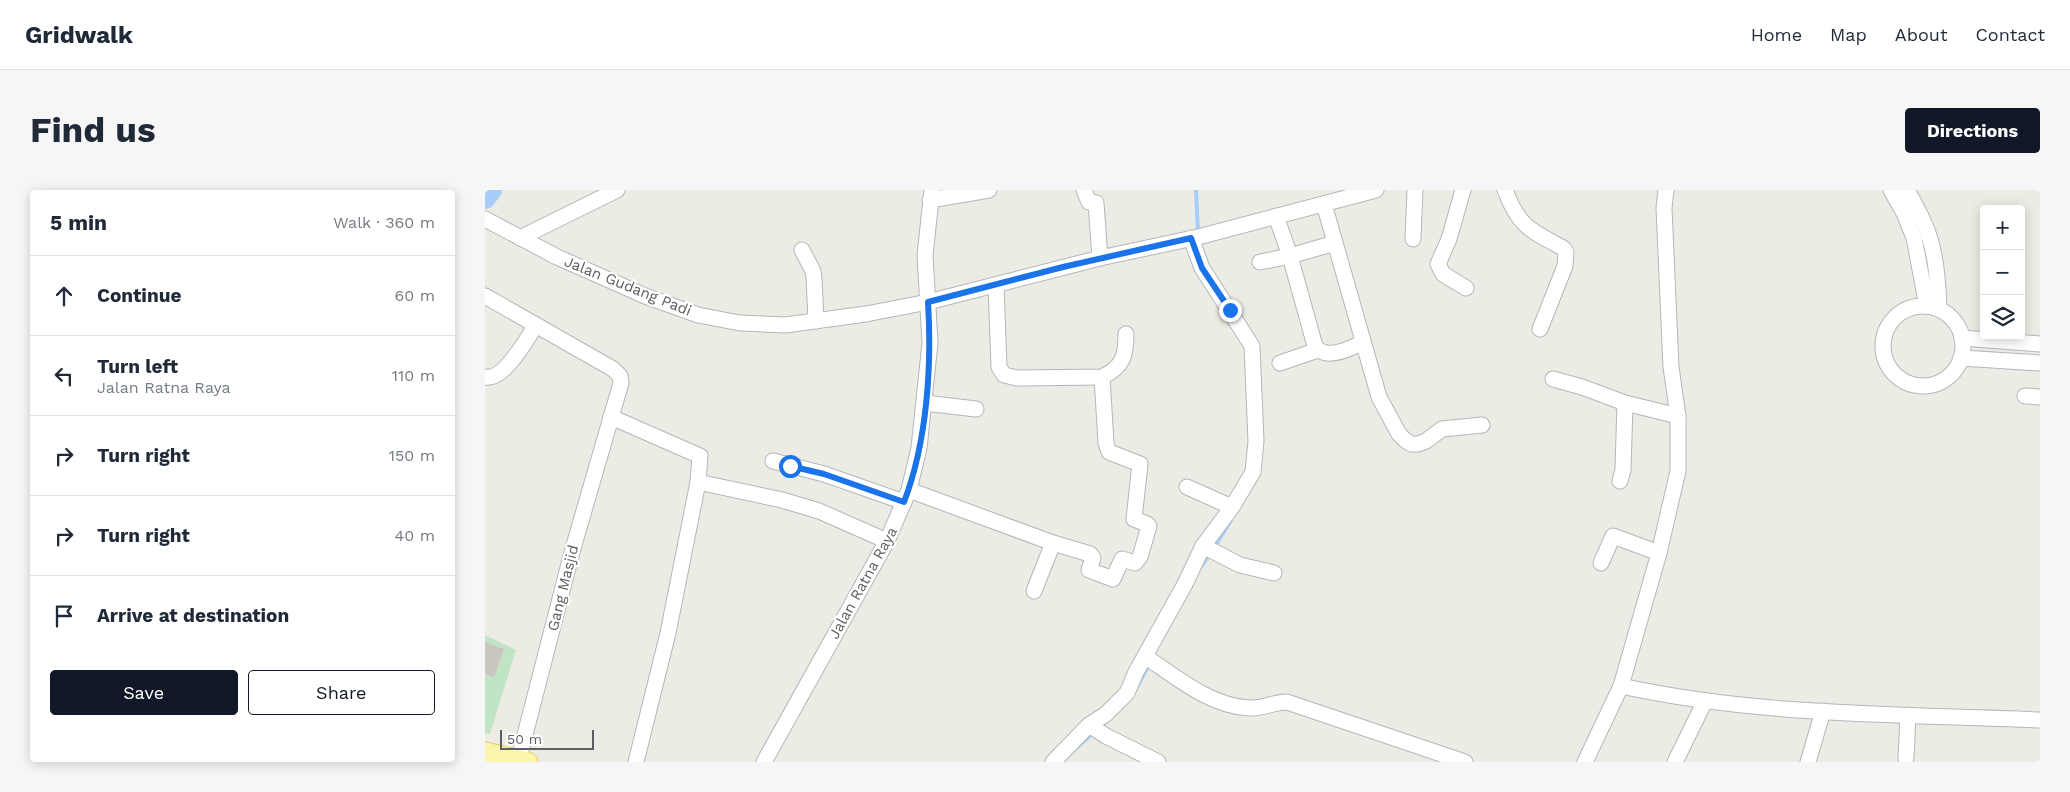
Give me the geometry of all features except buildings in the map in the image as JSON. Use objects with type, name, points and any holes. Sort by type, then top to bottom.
[{"type":"main road","points":[[485,752],[521,761]]},
{"type":"street","points":[[520,238],[617,190]]},
{"type":"street","points":[[931,195],[989,190]]},
{"type":"street","points":[[1084,190],[1089,202],[1096,203],[1100,258]]},
{"type":"street","name":"Jalan Gudang Padi","points":[[486,222],[557,257],[645,296],[698,315],[763,325],[785,325],[866,314],[928,302],[1100,258],[1199,236],[1376,190]]},
{"type":"street","points":[[1413,239],[1415,190]]},
{"type":"street","points":[[1463,190],[1449,239],[1438,264],[1443,274],[1467,288]]},
{"type":"street","points":[[1505,190],[1514,211],[1523,224],[1567,252],[1565,266],[1540,329]]},
{"type":"street","points":[[1585,762],[1621,686],[1659,554],[1678,471],[1679,416],[1671,368],[1663,208],[1665,190]]},
{"type":"street","points":[[1891,190],[1904,213],[1914,238],[1933,308]]},
{"type":"street","points":[[1907,190],[1925,225],[1932,246],[1933,308]]},
{"type":"street","name":"Jalan Ratna Raya","points":[[764,762],[887,541],[906,496],[919,448],[930,342],[925,255],[931,195]]},
{"type":"street","points":[[1324,204],[1382,406],[1405,440],[1418,444],[1426,441],[1442,429],[1482,425]]},
{"type":"street","points":[[1276,216],[1317,350],[1323,353],[1335,352],[1351,348],[1363,342]]},
{"type":"street","points":[[1053,762],[1096,730],[1099,720],[1127,693],[1148,658],[1185,584],[1212,551],[1232,507],[1248,483],[1255,462],[1254,354],[1245,333],[1202,268],[1199,236]]},
{"type":"street","points":[[1260,262],[1289,256],[1335,242]]},
{"type":"street","points":[[802,250],[813,271],[816,321]]},
{"type":"street","points":[[996,285],[999,367],[1004,375],[1017,378],[1103,377],[1113,372],[1119,366],[1125,354],[1126,334]]},
{"type":"street","points":[[485,296],[536,325],[503,372],[495,377],[485,377]]},
{"type":"street","points":[[1916,307],[1933,308],[1950,316],[1958,326],[1962,338],[1961,358],[1950,375],[1931,385],[1910,383],[1901,379],[1890,368],[1884,353],[1883,343],[1890,323],[1897,316],[1906,310],[1916,307]]},
{"type":"street","name":"Gang Masjid","points":[[521,761],[572,552],[621,383],[620,376],[613,369],[536,325]]},
{"type":"street","points":[[1962,338],[2040,344]]},
{"type":"street","points":[[1280,362],[1317,350]]},
{"type":"street","points":[[1961,358],[2040,363]]},
{"type":"street","points":[[773,462],[906,496],[1090,554],[1093,558],[1089,570],[1113,579],[1119,562],[1122,559],[1135,562],[1142,549],[1149,526],[1134,519],[1140,464],[1109,452],[1105,443],[1103,377]]},
{"type":"street","points":[[1553,379],[1567,382],[1625,403],[1679,416]]},
{"type":"street","points":[[925,402],[976,409]]},
{"type":"street","points":[[1620,481],[1623,470],[1625,403]]},
{"type":"street","points":[[611,417],[701,456],[698,482],[668,633],[636,762]]},
{"type":"street","points":[[698,482],[782,500],[819,511],[887,541]]},
{"type":"street","points":[[1187,488],[1232,507]]},
{"type":"street","points":[[1601,563],[1613,536],[1659,554]]},
{"type":"street","points":[[1034,591],[1053,543]]},
{"type":"street","points":[[1212,551],[1240,565],[1274,573]]},
{"type":"street","points":[[1148,658],[1209,698],[1229,705],[1262,708],[1279,702],[1287,702],[1465,762]]},
{"type":"street","points":[[1621,686],[1705,701],[1823,711],[2040,720]]},
{"type":"street","points":[[1675,762],[1705,701]]},
{"type":"street","points":[[1808,762],[1823,711]]},
{"type":"street","points":[[1906,758],[1908,715]]},
{"type":"street","points":[[1096,730],[1158,762]]},
{"type":"green space","points":[[485,635],[516,650],[490,734],[485,733]]},
{"type":"waterway","points":[[485,198],[491,190]]},
{"type":"waterway","points":[[1196,190],[1198,234]]},
{"type":"waterway","points":[[1214,548],[1231,520]]},
{"type":"waterway","points":[[1199,569],[1210,554]]},
{"type":"waterway","points":[[1138,685],[1149,664]]},
{"type":"waterway","points":[[1074,750],[1093,733]]},
{"type":"route","points":[[790,466],[824,474],[904,502],[909,490],[919,448],[925,402],[930,342],[928,302],[1063,267],[1191,238],[1196,256],[1202,268],[1230,310]]}]
